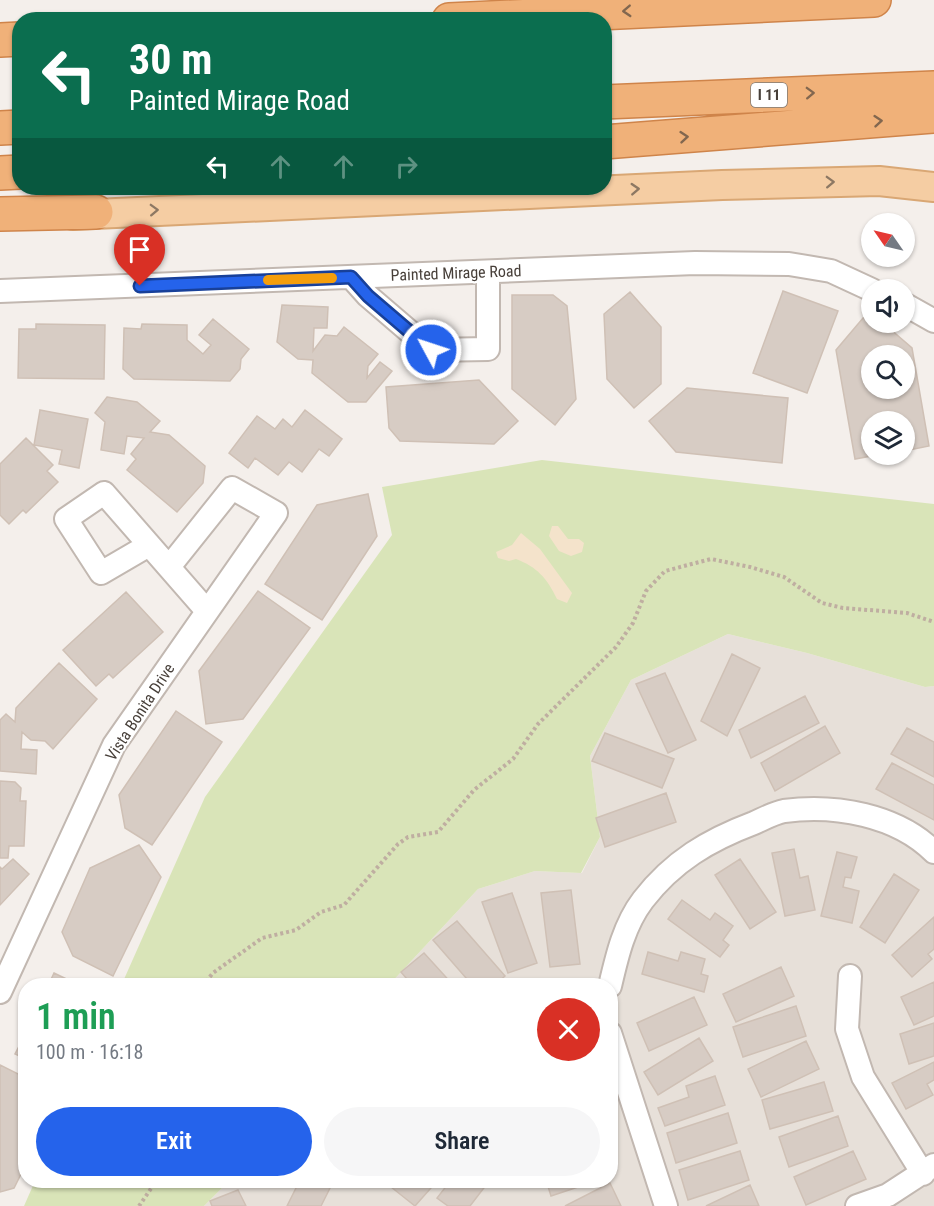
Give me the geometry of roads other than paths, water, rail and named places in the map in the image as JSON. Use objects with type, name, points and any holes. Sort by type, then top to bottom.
[{"type":"highway","points":[[612,12],[874,0]]},
{"type":"highway","name":"I 11","points":[[612,102],[934,88]]},
{"type":"highway","points":[[612,141],[934,116]]},
{"type":"highway","points":[[0,214],[96,212]]},
{"type":"main road","points":[[612,190],[879,181],[934,187]]},
{"type":"main road","points":[[0,223],[96,212],[490,195]]},
{"type":"street","name":"Painted Mirage Road","points":[[0,291],[695,263],[789,264],[831,271],[861,285]]},
{"type":"street","points":[[351,277],[368,296],[431,350],[488,349],[488,272]]},
{"type":"street","points":[[915,310],[934,321]]},
{"type":"street","name":"Vista Bonita Drive","points":[[0,992],[114,745],[276,513],[232,489],[169,567]]},
{"type":"street","points":[[149,545],[207,611]]},
{"type":"street","points":[[612,978],[620,943],[641,902],[663,876],[684,857],[713,839],[783,811],[852,811],[891,822],[934,852]]},
{"type":"street","points":[[850,976],[847,1029],[863,1077],[929,1169],[888,1195],[857,1206]]},
{"type":"street","points":[[618,1058],[666,1206]]}]
